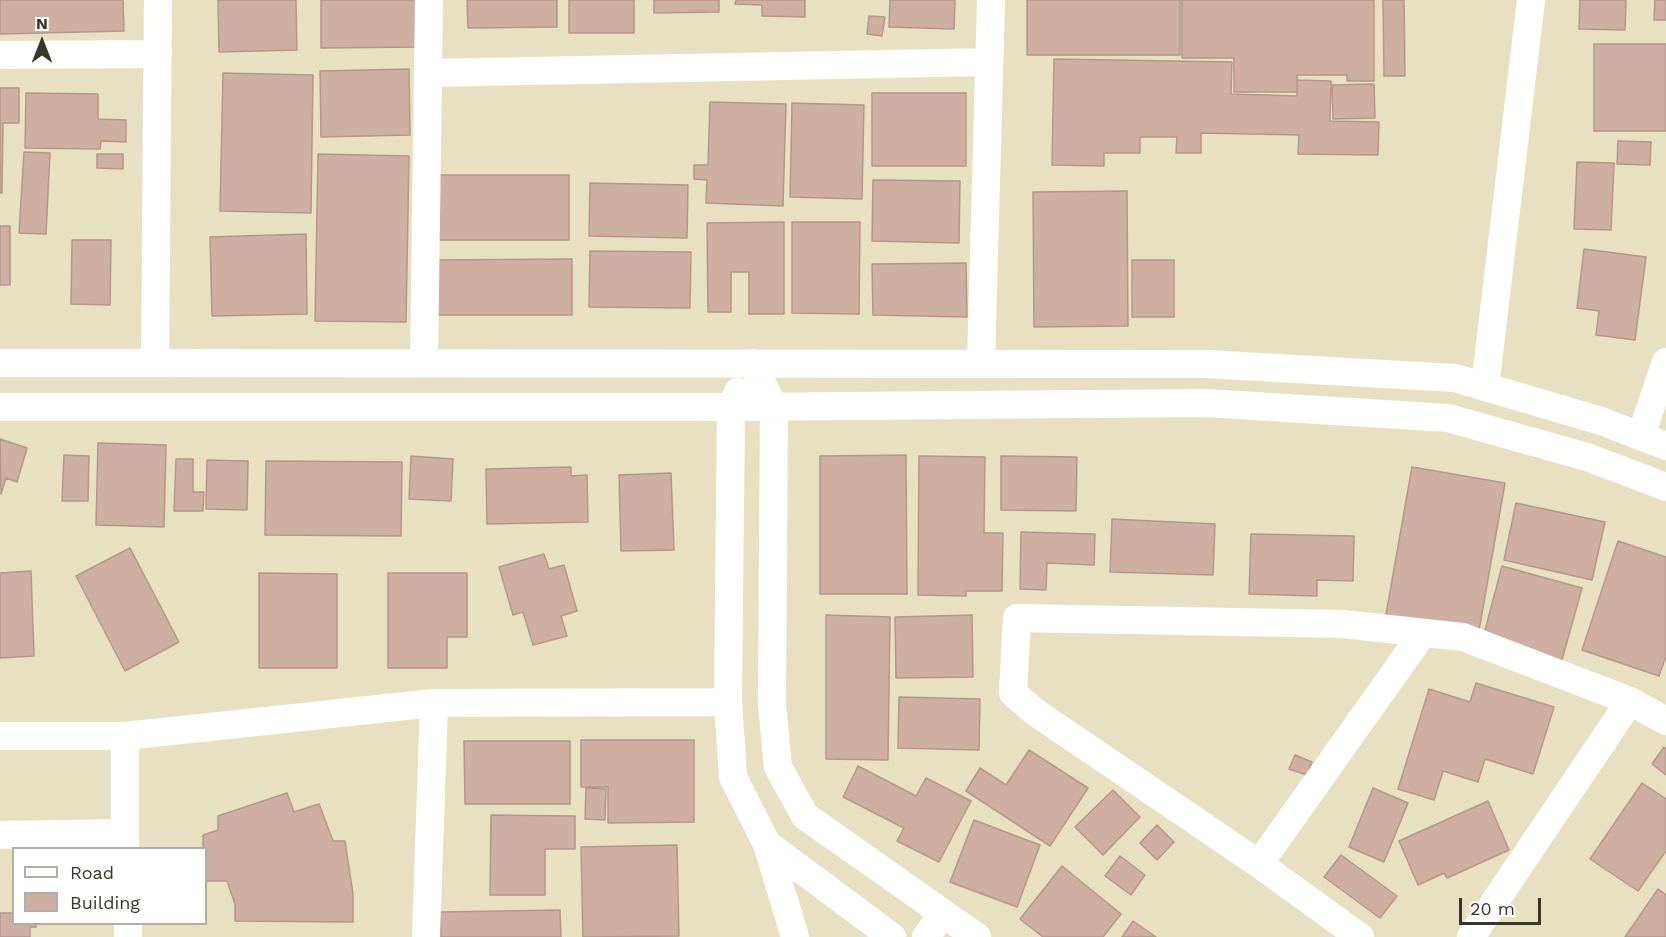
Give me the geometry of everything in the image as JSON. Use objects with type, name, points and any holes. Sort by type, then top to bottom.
[{"type":"street","points":[[155,362],[158,0]]},
{"type":"street","points":[[424,363],[429,0]]},
{"type":"street","points":[[981,363],[991,0]]},
{"type":"street","points":[[1485,387],[1531,0]]},
{"type":"street","points":[[0,55],[158,54]]},
{"type":"street","points":[[429,73],[989,62]]},
{"type":"street","points":[[0,363],[1206,364],[1455,378],[1601,421],[1653,441],[1666,362]]},
{"type":"street","points":[[752,363],[774,407],[771,705],[778,767],[806,816],[977,937]]},
{"type":"street","points":[[752,363],[731,407],[728,702],[733,777],[766,844],[795,937]]},
{"type":"street","points":[[0,407],[774,407],[1206,403],[1448,418],[1587,457],[1666,487]]},
{"type":"street","points":[[1360,937],[1259,864],[1035,712],[1013,693],[1017,618],[1343,624],[1463,638],[1630,700],[1666,721]]},
{"type":"street","points":[[1259,864],[1423,633]]},
{"type":"street","points":[[1471,937],[1630,700]]},
{"type":"street","points":[[0,736],[126,736],[434,703],[728,702]]},
{"type":"street","points":[[426,937],[434,703]]},
{"type":"street","points":[[0,836],[124,841],[126,736]]},
{"type":"street","points":[[766,844],[892,937]]},
{"type":"street","points":[[926,937],[943,913]]},
{"type":"building","points":[[0,0],[123,0],[124,31],[0,34]]},
{"type":"building","points":[[218,0],[296,0],[297,50],[219,52]]},
{"type":"building","points":[[321,0],[419,0],[420,47],[321,48]]},
{"type":"building","points":[[467,0],[557,0],[557,27],[468,28]]},
{"type":"building","points":[[569,0],[634,0],[634,33],[569,33]]},
{"type":"building","points":[[654,0],[719,0],[719,12],[654,13]]},
{"type":"building","points":[[736,0],[805,0],[805,17],[762,16],[762,5],[735,4]]},
{"type":"building","points":[[890,0],[955,0],[954,29],[889,27]]},
{"type":"building","points":[[1027,0],[1180,0],[1180,55],[1027,55]]},
{"type":"building","points":[[1182,0],[1374,0],[1374,81],[1347,81],[1347,75],[1297,75],[1297,92],[1234,92],[1234,58],[1182,58]]},
{"type":"building","points":[[1383,0],[1404,0],[1405,76],[1384,76]]},
{"type":"building","points":[[1580,0],[1626,0],[1625,30],[1579,29]]},
{"type":"building","points":[[1655,0],[1666,0],[1666,20],[1654,20]]},
{"type":"building","points":[[869,16],[885,17],[882,36],[867,34]]},
{"type":"building","points":[[1594,44],[1666,44],[1666,131],[1594,131]]},
{"type":"building","points":[[1054,59],[1232,62],[1231,94],[1297,96],[1297,80],[1331,81],[1330,121],[1379,122],[1378,155],[1298,154],[1299,135],[1201,133],[1201,153],[1176,153],[1177,137],[1140,137],[1140,153],[1104,153],[1104,166],[1052,165]]},
{"type":"building","points":[[409,69],[410,135],[321,137],[320,71]]},
{"type":"building","points":[[223,73],[313,75],[311,213],[220,211]]},
{"type":"building","points":[[1374,84],[1375,118],[1333,119],[1332,85]]},
{"type":"building","points":[[0,88],[19,88],[19,123],[3,123],[2,193],[0,193]]},
{"type":"building","points":[[26,93],[98,94],[98,119],[126,120],[126,142],[101,141],[100,149],[25,148]]},
{"type":"building","points":[[872,93],[966,93],[966,166],[872,166]]},
{"type":"building","points":[[710,102],[786,104],[783,206],[706,203],[707,180],[694,179],[694,165],[708,165]]},
{"type":"building","points":[[792,103],[864,105],[862,199],[790,197]]},
{"type":"building","points":[[1618,141],[1651,142],[1650,165],[1617,164]]},
{"type":"building","points":[[24,152],[50,153],[46,234],[19,233]]},
{"type":"building","points":[[97,154],[123,154],[123,169],[97,168]]},
{"type":"building","points":[[318,154],[409,156],[406,322],[315,321]]},
{"type":"building","points":[[1577,162],[1614,163],[1611,230],[1574,229]]},
{"type":"building","points":[[437,175],[569,175],[569,240],[437,240]]},
{"type":"building","points":[[873,180],[960,181],[959,243],[872,241]]},
{"type":"building","points":[[590,183],[688,185],[687,238],[589,236]]},
{"type":"building","points":[[1127,191],[1128,326],[1034,327],[1033,192]]},
{"type":"building","points":[[784,222],[784,314],[749,314],[749,272],[731,272],[731,312],[708,312],[707,223]]},
{"type":"building","points":[[792,222],[860,222],[859,314],[792,313]]},
{"type":"building","points":[[0,226],[10,226],[10,285],[0,285]]},
{"type":"building","points":[[306,234],[307,314],[212,316],[210,237]]},
{"type":"building","points":[[72,240],[111,240],[110,305],[71,304]]},
{"type":"building","points":[[1584,249],[1646,257],[1635,340],[1596,335],[1599,311],[1577,308]]},
{"type":"building","points":[[590,251],[691,252],[690,308],[589,307]]},
{"type":"building","points":[[572,259],[572,315],[435,315],[435,260]]},
{"type":"building","points":[[1132,260],[1174,260],[1174,317],[1132,317]]},
{"type":"building","points":[[966,263],[967,317],[873,315],[872,264]]},
{"type":"building","points":[[0,439],[27,448],[17,482],[6,478],[1,494]]},
{"type":"building","points":[[98,443],[166,445],[164,527],[96,525]]},
{"type":"building","points":[[64,455],[89,456],[88,501],[62,501]]},
{"type":"building","points":[[906,455],[907,594],[820,594],[820,456]]},
{"type":"building","points":[[411,456],[453,459],[451,501],[409,499]]},
{"type":"building","points":[[919,456],[985,457],[984,533],[1003,533],[1002,591],[966,591],[966,596],[918,595]]},
{"type":"building","points":[[1001,456],[1077,457],[1076,511],[1001,510]]},
{"type":"building","points":[[176,459],[193,459],[193,492],[204,492],[203,511],[174,511]]},
{"type":"building","points":[[207,460],[248,461],[247,510],[206,509]]},
{"type":"building","points":[[266,461],[402,462],[401,536],[265,535]]},
{"type":"building","points":[[571,467],[571,476],[587,475],[588,522],[487,524],[486,469]]},
{"type":"building","points":[[1412,467],[1505,483],[1478,636],[1385,620]]},
{"type":"building","points":[[671,473],[674,550],[621,551],[619,475]]},
{"type":"building","points":[[1516,503],[1605,522],[1592,580],[1504,560]]},
{"type":"building","points":[[1112,519],[1215,524],[1213,575],[1110,572]]},
{"type":"building","points":[[1021,532],[1095,534],[1094,565],[1047,563],[1046,590],[1020,589]]},
{"type":"building","points":[[1251,534],[1354,536],[1353,581],[1317,580],[1317,596],[1249,594]]},
{"type":"building","points":[[1618,541],[1666,557],[1666,656],[1659,676],[1582,650]]},
{"type":"building","points":[[130,548],[179,642],[125,671],[76,576]]},
{"type":"building","points":[[544,554],[549,569],[564,565],[577,611],[561,616],[567,636],[533,645],[523,612],[513,615],[499,567]]},
{"type":"building","points":[[1502,566],[1582,588],[1562,660],[1483,638]]},
{"type":"building","points":[[31,571],[34,656],[0,658],[0,573]]},
{"type":"building","points":[[259,573],[337,574],[337,668],[259,668]]},
{"type":"building","points":[[388,573],[467,573],[467,637],[447,637],[447,668],[388,668]]},
{"type":"building","points":[[826,615],[890,617],[888,760],[826,759]]},
{"type":"building","points":[[972,615],[973,677],[896,678],[895,617]]},
{"type":"building","points":[[1476,683],[1554,707],[1533,774],[1485,759],[1478,782],[1443,771],[1434,800],[1398,789],[1429,689],[1470,702]]},
{"type":"building","points":[[899,697],[980,699],[979,750],[898,748]]},
{"type":"building","points":[[581,740],[694,740],[694,822],[608,823],[608,787],[581,787]]},
{"type":"building","points":[[464,741],[570,741],[570,804],[465,804]]},
{"type":"building","points":[[1664,747],[1666,749],[1666,775],[1652,764]]},
{"type":"building","points":[[1029,750],[1088,788],[1050,846],[966,791],[980,768],[1006,785]]},
{"type":"building","points":[[1295,755],[1312,762],[1307,775],[1289,769]]},
{"type":"building","points":[[858,766],[916,796],[926,778],[971,801],[939,862],[897,841],[904,828],[843,797]]},
{"type":"building","points":[[1642,783],[1666,799],[1666,851],[1638,891],[1590,859]]},
{"type":"building","points":[[586,788],[606,789],[605,820],[585,819]]},
{"type":"building","points":[[1373,788],[1408,803],[1384,862],[1349,847]]},
{"type":"building","points":[[1113,790],[1140,817],[1103,855],[1075,827]]},
{"type":"building","points":[[287,793],[294,812],[319,804],[333,841],[345,841],[353,894],[353,922],[235,921],[235,904],[227,881],[207,881],[207,847],[203,847],[203,835],[218,830],[218,816]]},
{"type":"building","points":[[1488,801],[1509,850],[1447,878],[1444,873],[1418,885],[1399,841]]},
{"type":"building","points":[[491,815],[575,816],[575,849],[545,849],[545,895],[490,895]]},
{"type":"building","points":[[974,820],[1040,845],[1017,907],[950,882]]},
{"type":"building","points":[[1157,825],[1174,842],[1157,860],[1140,843]]},
{"type":"building","points":[[677,845],[679,936],[583,937],[581,847]]},
{"type":"building","points":[[1341,855],[1397,896],[1380,918],[1324,877]]},
{"type":"building","points":[[1120,856],[1145,875],[1131,895],[1105,876]]},
{"type":"building","points":[[1062,866],[1121,914],[1103,937],[1043,937],[1020,919]]},
{"type":"building","points":[[1658,889],[1666,895],[1666,937],[1625,937]]},
{"type":"building","points":[[560,910],[561,937],[441,937],[440,912]]},
{"type":"building","points":[[0,913],[12,913],[12,925],[36,925],[36,927],[30,927],[30,937],[0,937]]},
{"type":"building","points":[[1133,921],[1156,937],[1122,937]]}]
